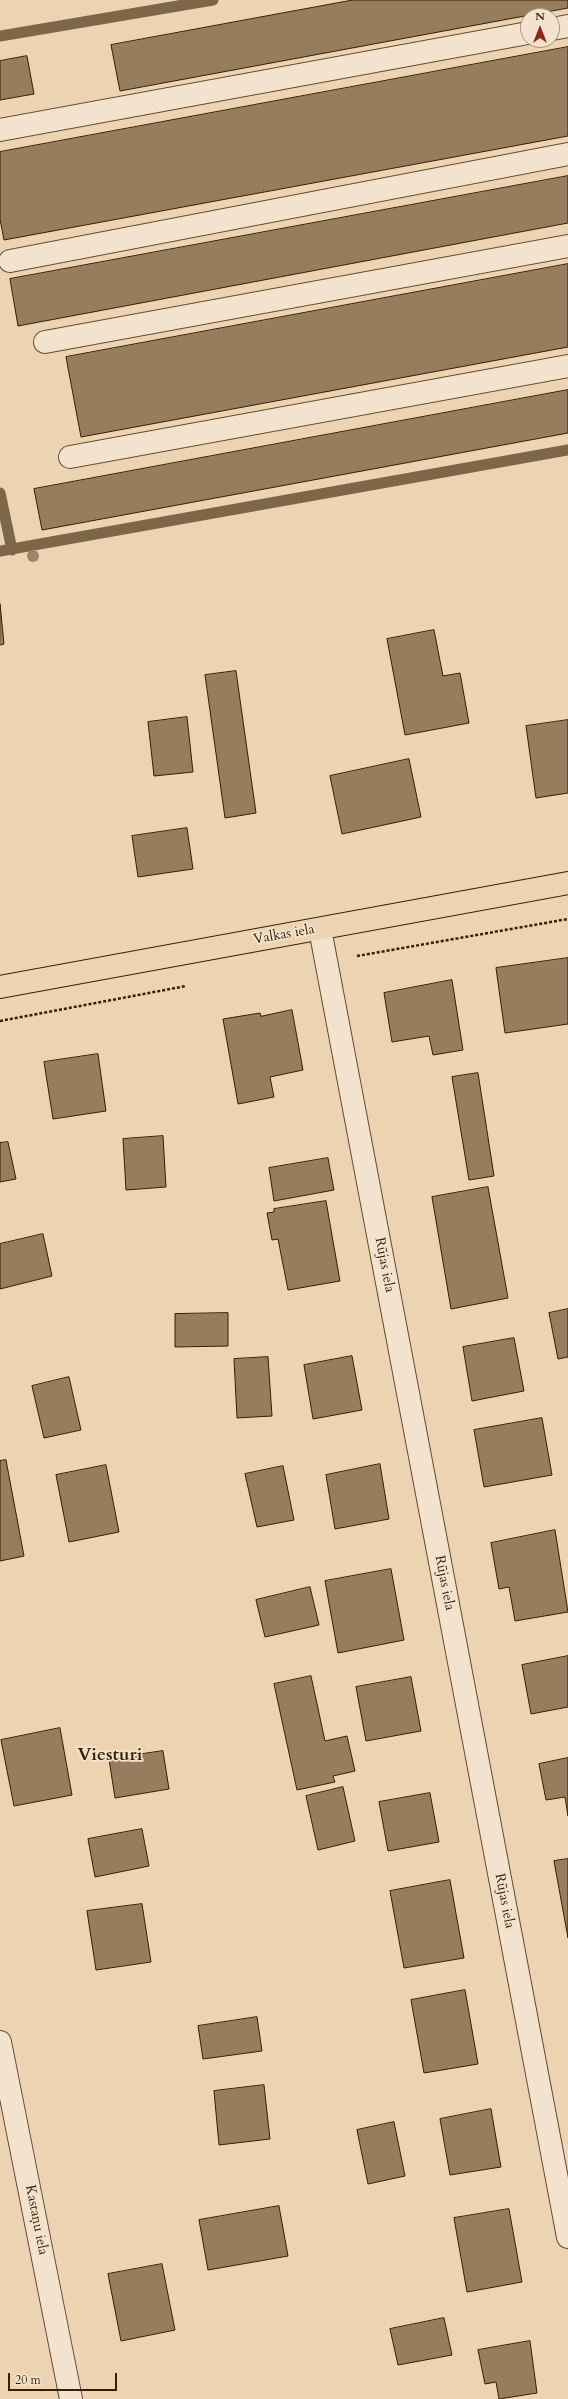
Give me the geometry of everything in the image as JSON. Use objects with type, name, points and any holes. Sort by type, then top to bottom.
[{"type":"main road","name":"Valkas iela","points":[[0,987],[568,883]]},
{"type":"street","points":[[0,130],[520,34]]},
{"type":"street","points":[[10,260],[568,154]]},
{"type":"street","points":[[45,342],[568,246]]},
{"type":"street","points":[[70,457],[568,366]]},
{"type":"street","name":"Rūjas iela","points":[[320,929],[568,2237]]},
{"type":"street","name":"Kastaņu iela","points":[[0,2042],[71,2399]]},
{"type":"path","points":[[363,955],[568,919]]},
{"type":"path","points":[[0,1021],[187,986]]},
{"type":"building","points":[[353,0],[568,0],[568,8],[560,9],[560,8],[520,8],[520,17],[120,91],[111,45]]},
{"type":"building","points":[[568,47],[568,136],[4,240],[0,219],[0,152]]},
{"type":"building","points":[[27,56],[34,94],[0,100],[0,61]]},
{"type":"building","points":[[568,176],[568,223],[18,326],[10,279]]},
{"type":"building","points":[[568,264],[568,347],[81,437],[66,357]]},
{"type":"building","points":[[568,390],[568,433],[42,530],[34,489]]},
{"type":"building","points":[[0,604],[4,644],[0,645]]},
{"type":"building","points":[[434,630],[443,676],[460,673],[469,723],[405,735],[387,639]]},
{"type":"building","points":[[236,671],[256,813],[225,818],[205,675]]},
{"type":"building","points":[[187,717],[193,772],[154,776],[148,722]]},
{"type":"building","points":[[568,720],[568,793],[536,798],[526,726]]},
{"type":"building","points":[[409,759],[421,817],[342,834],[330,776]]},
{"type":"building","points":[[187,828],[193,869],[138,877],[132,836]]},
{"type":"building","points":[[568,958],[568,1024],[505,1033],[496,968]]},
{"type":"building","points":[[452,980],[463,1050],[433,1055],[429,1036],[392,1042],[384,993]]},
{"type":"building","points":[[292,1010],[303,1070],[270,1077],[274,1097],[238,1104],[223,1019],[260,1013],[261,1016]]},
{"type":"building","points":[[98,1054],[106,1111],[53,1119],[44,1062]]},
{"type":"building","points":[[478,1073],[494,1176],[469,1180],[452,1077]]},
{"type":"building","points":[[163,1136],[166,1187],[126,1190],[123,1139]]},
{"type":"building","points":[[8,1142],[16,1179],[0,1182],[0,1143]]},
{"type":"building","points":[[328,1158],[334,1190],[274,1201],[269,1168]]},
{"type":"building","points":[[488,1187],[508,1298],[451,1309],[432,1197]]},
{"type":"building","points":[[326,1201],[340,1281],[288,1290],[278,1239],[272,1240],[267,1213],[274,1212],[274,1209]]},
{"type":"building","points":[[43,1234],[52,1276],[0,1289],[0,1244]]},
{"type":"building","points":[[568,1309],[568,1357],[558,1359],[549,1313]]},
{"type":"building","points":[[228,1313],[228,1346],[175,1347],[175,1314]]},
{"type":"building","points":[[514,1338],[524,1391],[472,1401],[463,1347]]},
{"type":"building","points":[[352,1356],[362,1410],[313,1419],[304,1365]]},
{"type":"building","points":[[268,1357],[272,1416],[237,1418],[234,1359]]},
{"type":"building","points":[[69,1377],[81,1430],[44,1438],[32,1386]]},
{"type":"building","points":[[542,1418],[552,1475],[484,1487],[474,1430]]},
{"type":"building","points":[[6,1460],[24,1556],[0,1561],[0,1461]]},
{"type":"building","points":[[380,1464],[389,1519],[335,1529],[326,1475]]},
{"type":"building","points":[[106,1465],[119,1532],[69,1542],[56,1475]]},
{"type":"building","points":[[283,1466],[294,1520],[257,1527],[245,1474]]},
{"type":"building","points":[[555,1530],[568,1612],[515,1621],[509,1587],[499,1589],[491,1543]]},
{"type":"building","points":[[391,1569],[404,1640],[338,1653],[325,1581]]},
{"type":"building","points":[[310,1587],[319,1625],[265,1637],[256,1600]]},
{"type":"building","points":[[568,1656],[568,1707],[531,1714],[522,1665]]},
{"type":"building","points":[[311,1676],[325,1741],[347,1736],[355,1771],[333,1776],[335,1782],[297,1790],[274,1684]]},
{"type":"building","points":[[411,1677],[421,1731],[366,1741],[356,1687]]},
{"type":"building","points":[[60,1728],[72,1795],[14,1806],[1,1740]]},
{"type":"building","points":[[163,1751],[169,1789],[115,1798],[109,1759]]},
{"type":"building","points":[[568,1758],[568,1816],[565,1797],[546,1800],[539,1764]]},
{"type":"building","points":[[343,1787],[355,1841],[318,1850],[306,1796]]},
{"type":"building","points":[[430,1793],[439,1842],[388,1851],[379,1802]]},
{"type":"building","points":[[142,1829],[149,1866],[95,1877],[88,1839]]},
{"type":"building","points":[[568,1859],[568,1938],[554,1861]]},
{"type":"building","points":[[450,1880],[464,1958],[404,1968],[390,1891]]},
{"type":"building","points":[[142,1904],[151,1962],[96,1970],[87,1911]]},
{"type":"building","points":[[465,1990],[478,2064],[424,2073],[411,2000]]},
{"type":"building","points":[[257,2017],[262,2051],[203,2059],[198,2026]]},
{"type":"building","points":[[264,2085],[270,2139],[219,2145],[214,2091]]},
{"type":"building","points":[[491,2109],[501,2167],[450,2175],[440,2119]]},
{"type":"building","points":[[394,2122],[405,2176],[368,2184],[357,2130]]},
{"type":"building","points":[[279,2206],[288,2256],[208,2270],[199,2220]]},
{"type":"building","points":[[509,2209],[522,2282],[467,2292],[454,2218]]},
{"type":"building","points":[[162,2264],[175,2330],[121,2341],[108,2274]]},
{"type":"building","points":[[444,2318],[452,2355],[398,2365],[390,2329]]},
{"type":"building","points":[[530,2341],[537,2393],[499,2399],[496,2382],[485,2384],[478,2350]]},
{"type":"waterway","points":[[0,36],[213,0]]},
{"type":"waterway","points":[[0,551],[568,450]]},
{"type":"waterway","points":[[0,493],[12,550]]},
{"type":"district","name":"Viesturi","points":[[110,1756]]}]
